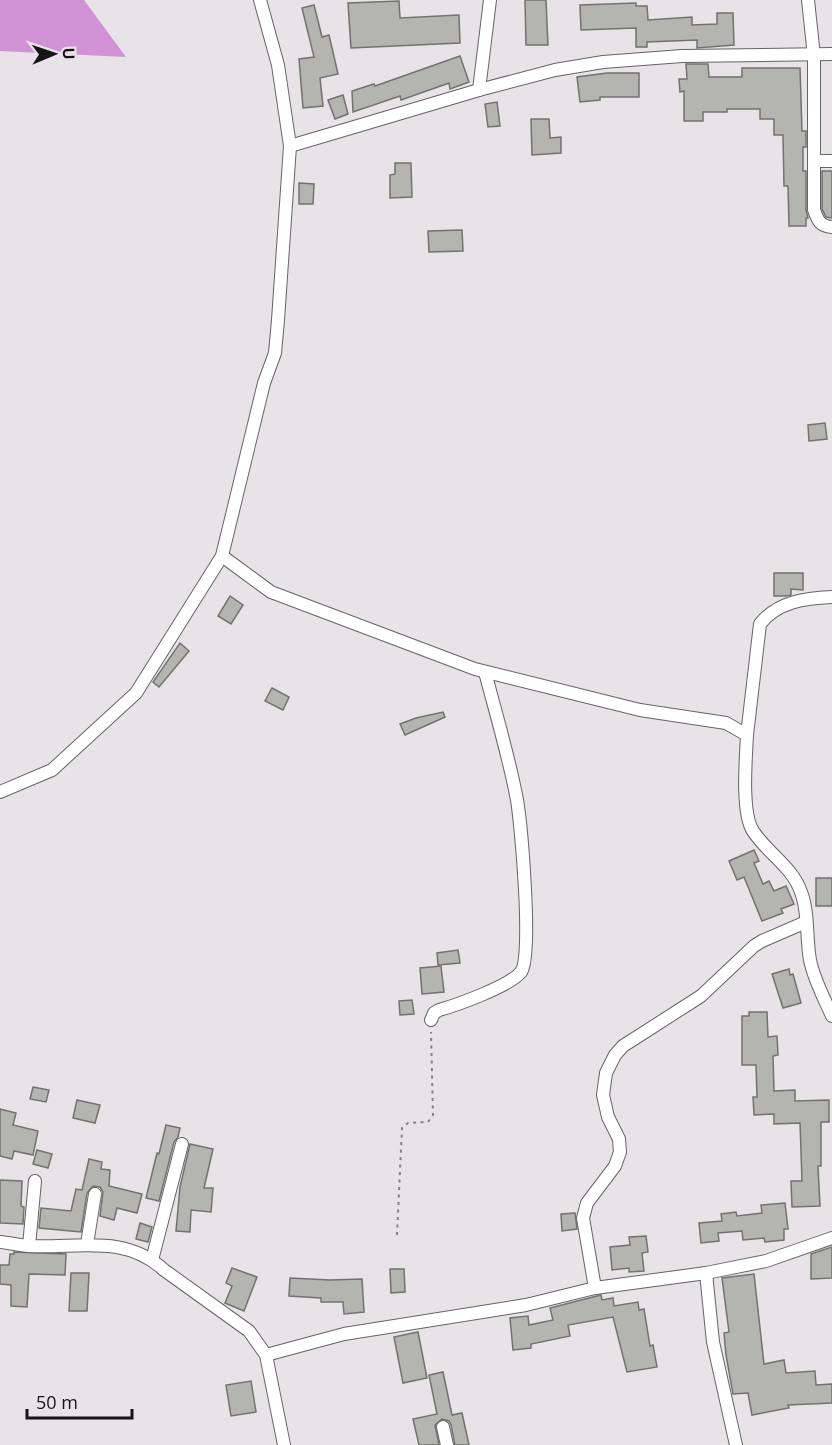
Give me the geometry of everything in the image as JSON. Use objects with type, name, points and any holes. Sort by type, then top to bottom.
[{"type":"street","points":[[0,792],[40,777],[57,766],[136,693],[222,556],[264,383],[275,353],[290,146],[278,65],[260,0]]},
{"type":"street","points":[[479,90],[490,0]]},
{"type":"street","points":[[808,0],[814,56],[814,210],[819,222],[824,226],[832,227]]},
{"type":"street","points":[[290,146],[555,70],[603,62],[682,56],[832,54]]},
{"type":"street","points":[[814,161],[832,162]]},
{"type":"street","points":[[222,556],[271,592],[485,672],[640,710],[726,723],[747,735]]},
{"type":"street","points":[[832,597],[806,599],[777,608],[759,624],[747,735],[749,825],[796,879],[802,894],[810,960],[816,982],[832,1016]]},
{"type":"street","points":[[431,1020],[434,1013],[439,1010],[499,987],[522,972],[526,959],[526,911],[517,801],[485,672]]},
{"type":"street","points":[[595,1288],[583,1218],[587,1203],[615,1166],[620,1152],[619,1139],[603,1105],[609,1064],[623,1046],[701,996],[754,946],[806,922]]},
{"type":"street","points":[[152,1260],[182,1144]]},
{"type":"street","points":[[29,1246],[35,1181]]},
{"type":"street","points":[[87,1244],[95,1194]]},
{"type":"street","points":[[266,1355],[344,1334],[526,1305],[595,1288],[706,1273],[781,1257],[832,1238]]},
{"type":"street","points":[[0,1242],[29,1246],[87,1244],[115,1246],[152,1260],[249,1331],[266,1355],[284,1445]]},
{"type":"street","points":[[706,1273],[713,1342],[736,1445]]},
{"type":"street","points":[[443,1427],[447,1445]]},
{"type":"path","points":[[397,1235],[402,1128],[408,1123],[428,1122],[433,1115],[431,1020]]},
{"type":"shaded area","points":[[0,0],[84,0],[126,57],[0,51]]},
{"type":"building","points":[[525,0],[546,0],[548,45],[526,45]]},
{"type":"building","points":[[399,1],[400,18],[459,15],[460,43],[351,48],[348,3]]},
{"type":"building","points":[[636,3],[636,6],[647,6],[648,20],[692,17],[692,25],[717,24],[717,13],[733,13],[734,45],[697,48],[697,40],[647,42],[647,47],[636,47],[636,28],[581,30],[580,5]]},
{"type":"building","points":[[314,5],[322,37],[329,35],[338,74],[320,78],[323,106],[303,108],[299,59],[314,57],[302,8]]},
{"type":"building","points":[[460,56],[469,82],[450,89],[449,83],[401,100],[400,96],[353,112],[352,91],[374,84],[375,86]]},
{"type":"building","points":[[686,64],[708,64],[709,77],[742,77],[742,68],[800,68],[802,131],[806,131],[803,171],[806,171],[808,218],[806,218],[806,226],[789,226],[788,186],[784,186],[783,135],[774,135],[774,119],[760,119],[760,109],[727,109],[727,112],[703,112],[703,121],[684,121],[684,91],[680,92],[679,79],[687,79]]},
{"type":"building","points":[[607,73],[639,73],[639,97],[600,97],[600,100],[580,102],[577,77]]},
{"type":"building","points":[[343,95],[348,114],[335,119],[328,100]]},
{"type":"building","points":[[497,102],[500,126],[488,127],[485,104]]},
{"type":"building","points":[[531,119],[549,119],[550,138],[561,137],[561,153],[532,155]]},
{"type":"building","points":[[395,163],[411,163],[412,197],[390,198],[390,175],[395,174]]},
{"type":"building","points":[[822,171],[832,171],[832,218],[826,217],[822,209]]},
{"type":"building","points":[[299,183],[314,184],[313,204],[299,204]]},
{"type":"building","points":[[462,230],[463,251],[429,252],[428,231]]},
{"type":"building","points":[[825,423],[827,439],[809,441],[808,425]]},
{"type":"building","points":[[774,573],[803,573],[803,590],[791,589],[791,595],[774,596]]},
{"type":"building","points":[[230,596],[243,605],[231,624],[218,616]]},
{"type":"building","points":[[180,643],[189,651],[159,687],[153,682]]},
{"type":"building","points":[[272,688],[289,697],[283,710],[265,701]]},
{"type":"building","points":[[443,712],[445,717],[405,735],[400,724],[416,718]]},
{"type":"building","points":[[754,850],[759,861],[754,863],[763,884],[769,881],[774,891],[786,886],[794,904],[781,909],[783,913],[762,921],[744,877],[737,880],[729,861]]},
{"type":"building","points":[[816,878],[832,878],[832,906],[816,906]]},
{"type":"building","points":[[458,950],[460,963],[438,965],[437,953]]},
{"type":"building","points":[[441,966],[444,992],[422,994],[420,968]]},
{"type":"building","points":[[789,969],[790,975],[793,974],[801,1003],[783,1008],[772,974]]},
{"type":"building","points":[[412,1000],[414,1014],[400,1015],[399,1001]]},
{"type":"building","points":[[749,1012],[767,1012],[768,1037],[777,1036],[778,1055],[773,1056],[774,1091],[795,1090],[795,1101],[829,1100],[829,1122],[821,1122],[821,1166],[818,1166],[820,1206],[792,1207],[791,1181],[802,1181],[800,1123],[774,1124],[774,1114],[754,1115],[753,1097],[757,1097],[756,1065],[742,1065],[742,1016],[749,1016]]},
{"type":"building","points":[[33,1087],[49,1090],[46,1102],[30,1099]]},
{"type":"building","points":[[77,1100],[100,1105],[95,1123],[73,1118]]},
{"type":"building","points":[[0,1109],[16,1113],[13,1125],[38,1131],[33,1155],[14,1151],[12,1159],[0,1156]]},
{"type":"building","points":[[166,1125],[180,1128],[174,1142],[159,1201],[146,1198]]},
{"type":"building","points":[[190,1144],[213,1149],[204,1188],[213,1188],[211,1212],[191,1210],[190,1232],[176,1231],[180,1187]]},
{"type":"building","points":[[37,1150],[52,1154],[48,1168],[33,1164]]},
{"type":"building","points":[[89,1159],[102,1162],[101,1169],[110,1170],[109,1186],[142,1194],[137,1213],[117,1208],[114,1220],[100,1216],[103,1192],[100,1187],[93,1186],[87,1193],[81,1232],[39,1228],[41,1208],[71,1211],[76,1189],[82,1190]]},
{"type":"building","points":[[0,1180],[22,1181],[23,1224],[0,1223]]},
{"type":"building","points":[[785,1203],[788,1229],[784,1229],[784,1240],[765,1242],[764,1238],[743,1240],[742,1231],[718,1233],[719,1241],[701,1243],[699,1223],[722,1221],[721,1214],[736,1212],[737,1216],[762,1213],[761,1205]]},
{"type":"building","points":[[575,1213],[577,1229],[562,1231],[561,1214]]},
{"type":"building","points":[[140,1223],[152,1227],[148,1242],[136,1239]]},
{"type":"building","points":[[646,1236],[648,1252],[642,1253],[644,1271],[629,1272],[629,1268],[612,1270],[610,1247],[630,1245],[629,1237]]},
{"type":"building","points":[[832,1247],[832,1278],[811,1279],[811,1254]]},
{"type":"building","points":[[14,1252],[66,1254],[65,1275],[29,1274],[27,1307],[11,1306],[11,1285],[0,1284],[0,1265],[9,1265],[10,1254]]},
{"type":"building","points":[[232,1268],[257,1277],[244,1311],[225,1303],[232,1286],[226,1283]]},
{"type":"building","points":[[390,1269],[404,1269],[405,1292],[391,1293]]},
{"type":"building","points":[[71,1273],[89,1273],[87,1311],[69,1311]]},
{"type":"building","points":[[754,1274],[764,1364],[784,1360],[786,1373],[815,1371],[816,1385],[832,1384],[832,1403],[788,1405],[789,1408],[752,1415],[748,1393],[733,1394],[726,1355],[724,1333],[729,1332],[722,1278]]},
{"type":"building","points":[[290,1278],[362,1279],[364,1312],[344,1314],[343,1302],[321,1302],[321,1298],[289,1296]]},
{"type":"building","points":[[601,1295],[602,1300],[613,1298],[614,1306],[638,1302],[639,1310],[644,1309],[650,1346],[653,1345],[657,1367],[627,1372],[613,1317],[568,1325],[570,1336],[531,1344],[531,1348],[513,1350],[510,1318],[528,1316],[529,1325],[553,1320],[550,1308]]},
{"type":"building","points":[[418,1332],[427,1378],[403,1383],[394,1337]]},
{"type":"building","points":[[443,1372],[452,1415],[462,1413],[469,1445],[455,1445],[449,1421],[442,1419],[435,1425],[439,1445],[419,1445],[413,1419],[437,1414],[429,1375]]},
{"type":"building","points":[[251,1381],[256,1412],[231,1416],[226,1385]]}]
